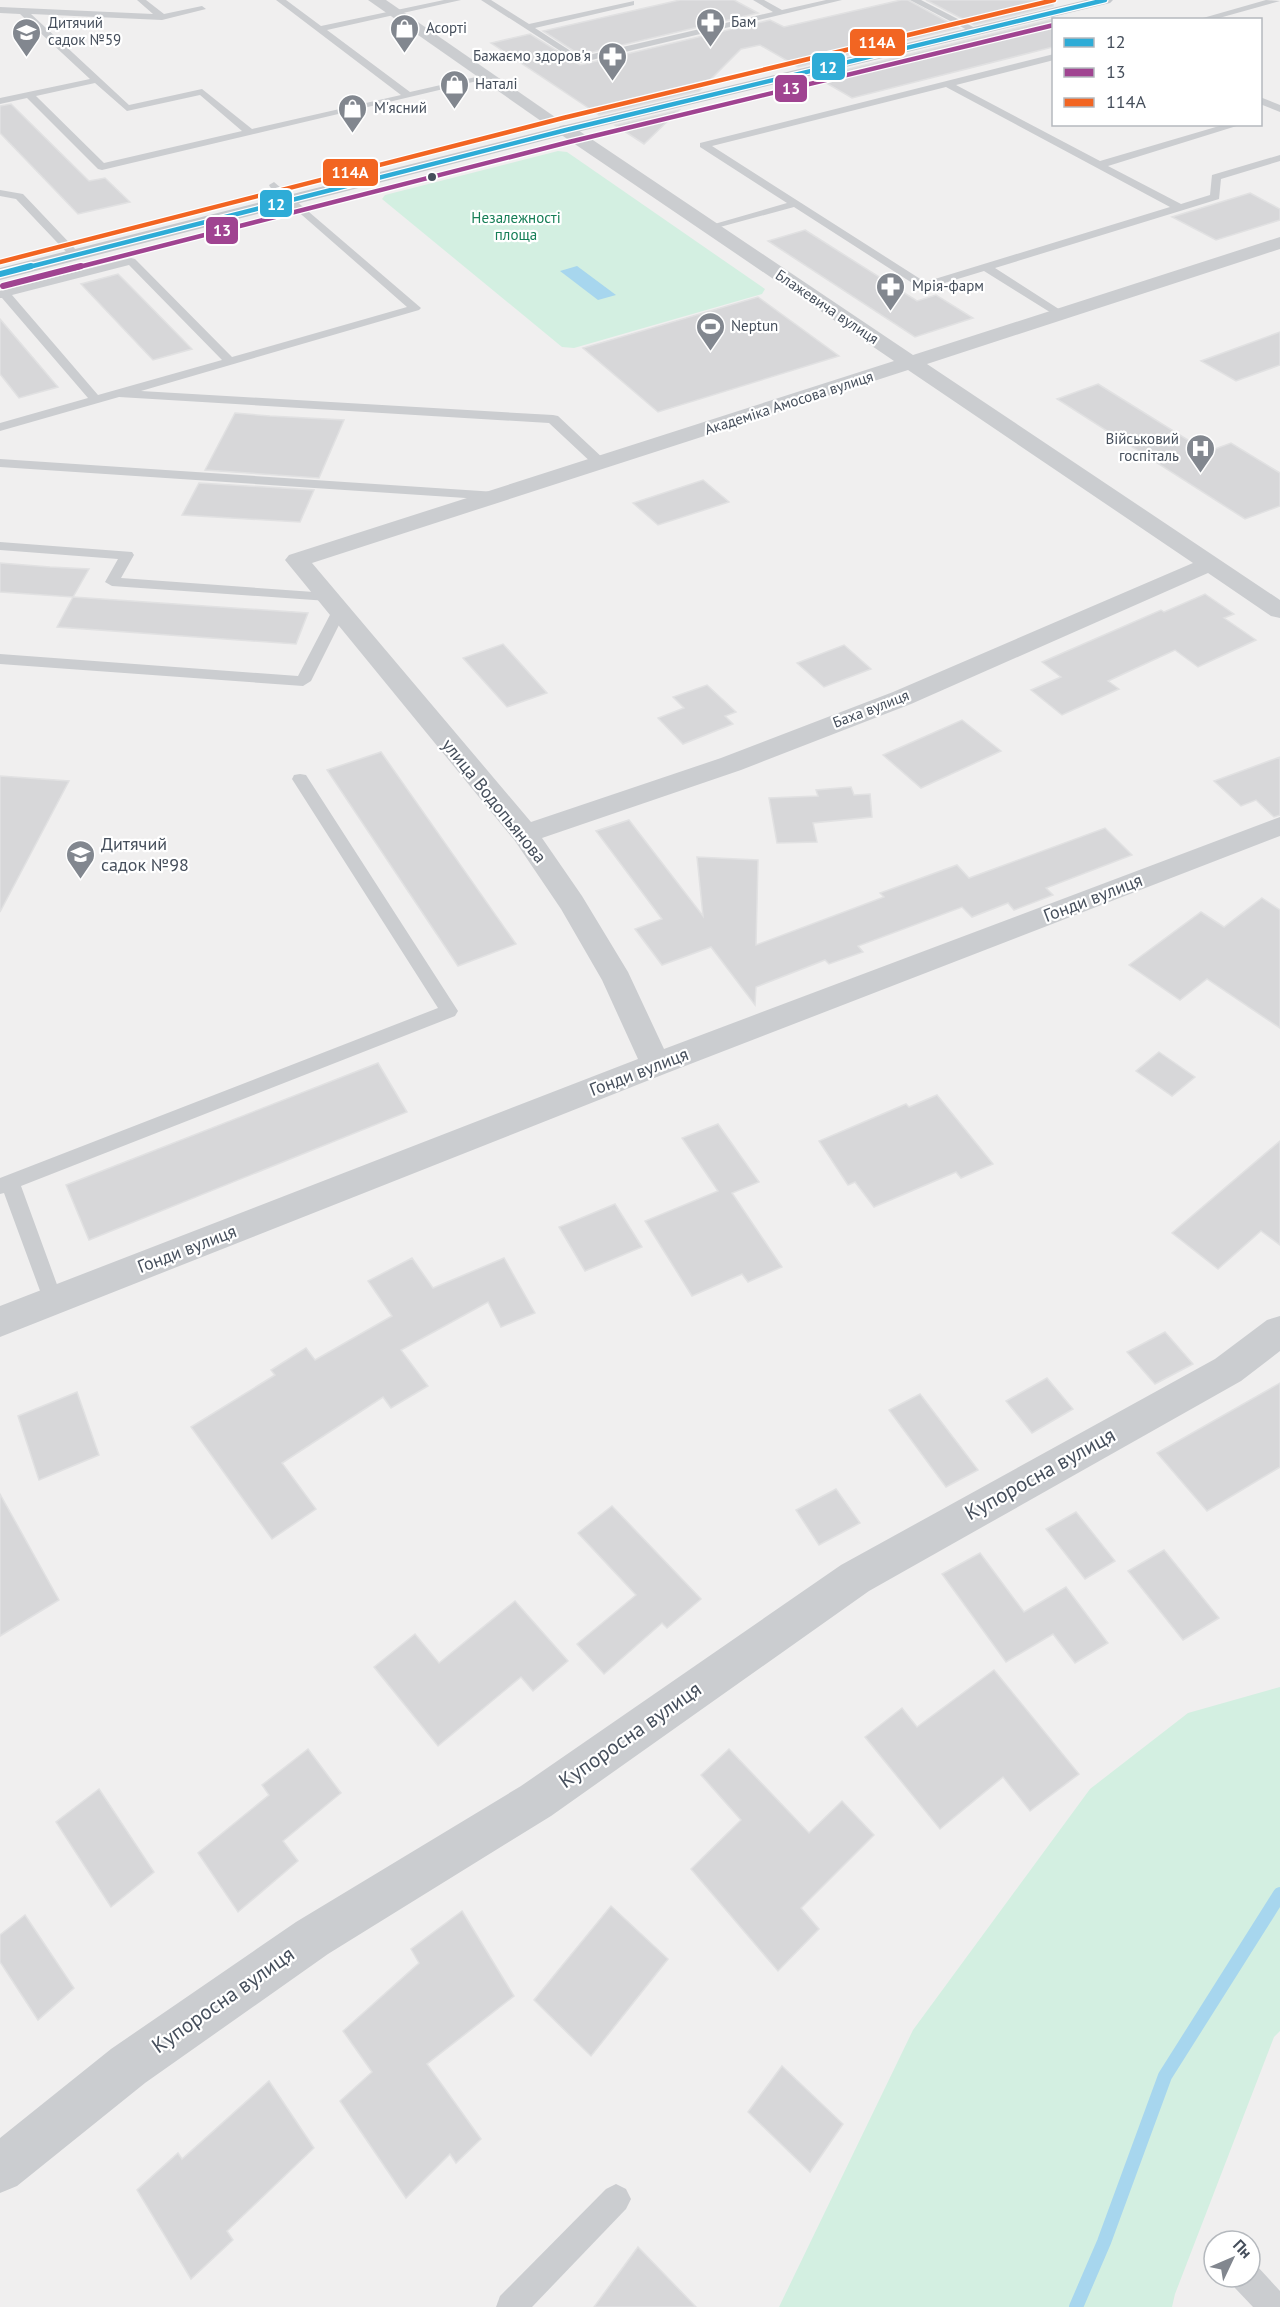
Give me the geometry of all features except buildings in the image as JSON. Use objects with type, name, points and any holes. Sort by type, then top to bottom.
[{"type":"main road","points":[[0,254],[547,117],[1041,0]]},
{"type":"main road","points":[[0,274],[566,130],[1105,0]]},
{"type":"main road","name":"Блажевича вулиця","points":[[547,117],[566,130]]},
{"type":"street","name":"Блажевича вулиця","points":[[376,0],[547,117]]},
{"type":"street","name":"Блажевича вулиця","points":[[566,130],[1280,611]]},
{"type":"street","name":"Академіка Амосова вулиця","points":[[297,560],[911,364],[1280,243]]},
{"type":"street","name":"улица Водопьянова","points":[[297,560],[525,834],[572,903],[617,980],[656,1065]]},
{"type":"street","name":"Баха вулиця","points":[[525,834],[731,764],[902,698],[1210,564]]},
{"type":"street","name":"Гонди вулиця","points":[[0,1322],[656,1065],[1280,826]]},
{"type":"street","name":"Купоросна вулиця","points":[[0,2169],[128,2066],[312,1938],[537,1801],[855,1578],[1228,1370],[1280,1331]]},
{"type":"lane","points":[[141,0],[162,17]]},
{"type":"lane","points":[[0,10],[162,17],[202,9],[191,1],[194,0]]},
{"type":"lane","points":[[280,0],[409,96]]},
{"type":"lane","points":[[320,29],[457,0]]},
{"type":"lane","points":[[485,0],[579,60],[838,0]]},
{"type":"lane","points":[[757,0],[781,13]]},
{"type":"lane","points":[[914,0],[976,31]]},
{"type":"lane","points":[[1208,18],[1276,0]]},
{"type":"lane","points":[[527,27],[631,3]]},
{"type":"lane","points":[[22,11],[127,108],[202,92],[250,133]]},
{"type":"lane","points":[[1052,57],[704,145],[924,286],[1215,196],[1216,177],[1280,158]]},
{"type":"lane","points":[[29,95],[102,167],[489,77]]},
{"type":"lane","points":[[0,101],[96,80]]},
{"type":"lane","points":[[947,84],[1180,208]]},
{"type":"lane","points":[[1262,101],[1277,112]]},
{"type":"lane","points":[[1099,165],[1231,126]]},
{"type":"lane","points":[[0,427],[415,308],[274,185]]},
{"type":"lane","points":[[0,193],[19,196],[75,255]]},
{"type":"lane","points":[[709,227],[794,204]]},
{"type":"lane","points":[[96,400],[2,295],[131,261],[230,361]]},
{"type":"lane","points":[[985,267],[1061,315]]},
{"type":"lane","points":[[119,393],[553,419],[600,463]]},
{"type":"lane","points":[[0,463],[496,496]]},
{"type":"lane","points":[[0,546],[127,555],[112,582],[333,604],[303,681],[0,659]]},
{"type":"lane","points":[[53,1301],[5,1184],[449,1011],[300,779]]},
{"type":"lane","points":[[511,2307],[616,2199]]},
{"type":"lane","points":[[1257,2289],[1274,2307]]},
{"type":"green space","name":"Незалежності площа","points":[[558,151],[567,152],[765,289],[762,294],[574,348],[562,347],[382,199],[385,195]]},
{"type":"green space","points":[[1280,1687],[1280,2031],[1274,2037],[1172,2307],[779,2307],[913,2030],[1090,1789],[1188,1713]]},
{"type":"water","points":[[577,266],[616,295],[598,300],[560,271]]},
{"type":"waterway","points":[[1076,2307],[1104,2242],[1165,2076],[1280,1894]]},
{"type":"transit line","name":"114А","points":[[0,262],[563,118],[1054,0]]},
{"type":"transit line","name":"12","points":[[0,274],[566,130],[1105,0]]},
{"type":"transit line","name":"13","points":[[3,286],[569,142],[1052,25]]},
{"type":"place","name":"Бам","points":[[710,48]]},
{"type":"place","name":"Асорті","points":[[405,54]]},
{"type":"place","name":"Дитячий садок №59","points":[[27,58]]},
{"type":"place","name":"Бажаємо здоров'я","points":[[612,82]]},
{"type":"place","name":"Наталі","points":[[454,110]]},
{"type":"place","name":"М'ясний","points":[[353,134]]},
{"type":"place","name":"Мрія-фарм","points":[[891,312]]},
{"type":"place","name":"Neptun","points":[[710,352]]},
{"type":"place","name":"Військовий госпіталь","points":[[1200,474]]},
{"type":"place","name":"Дитячий садок №98","points":[[80,880]]}]
